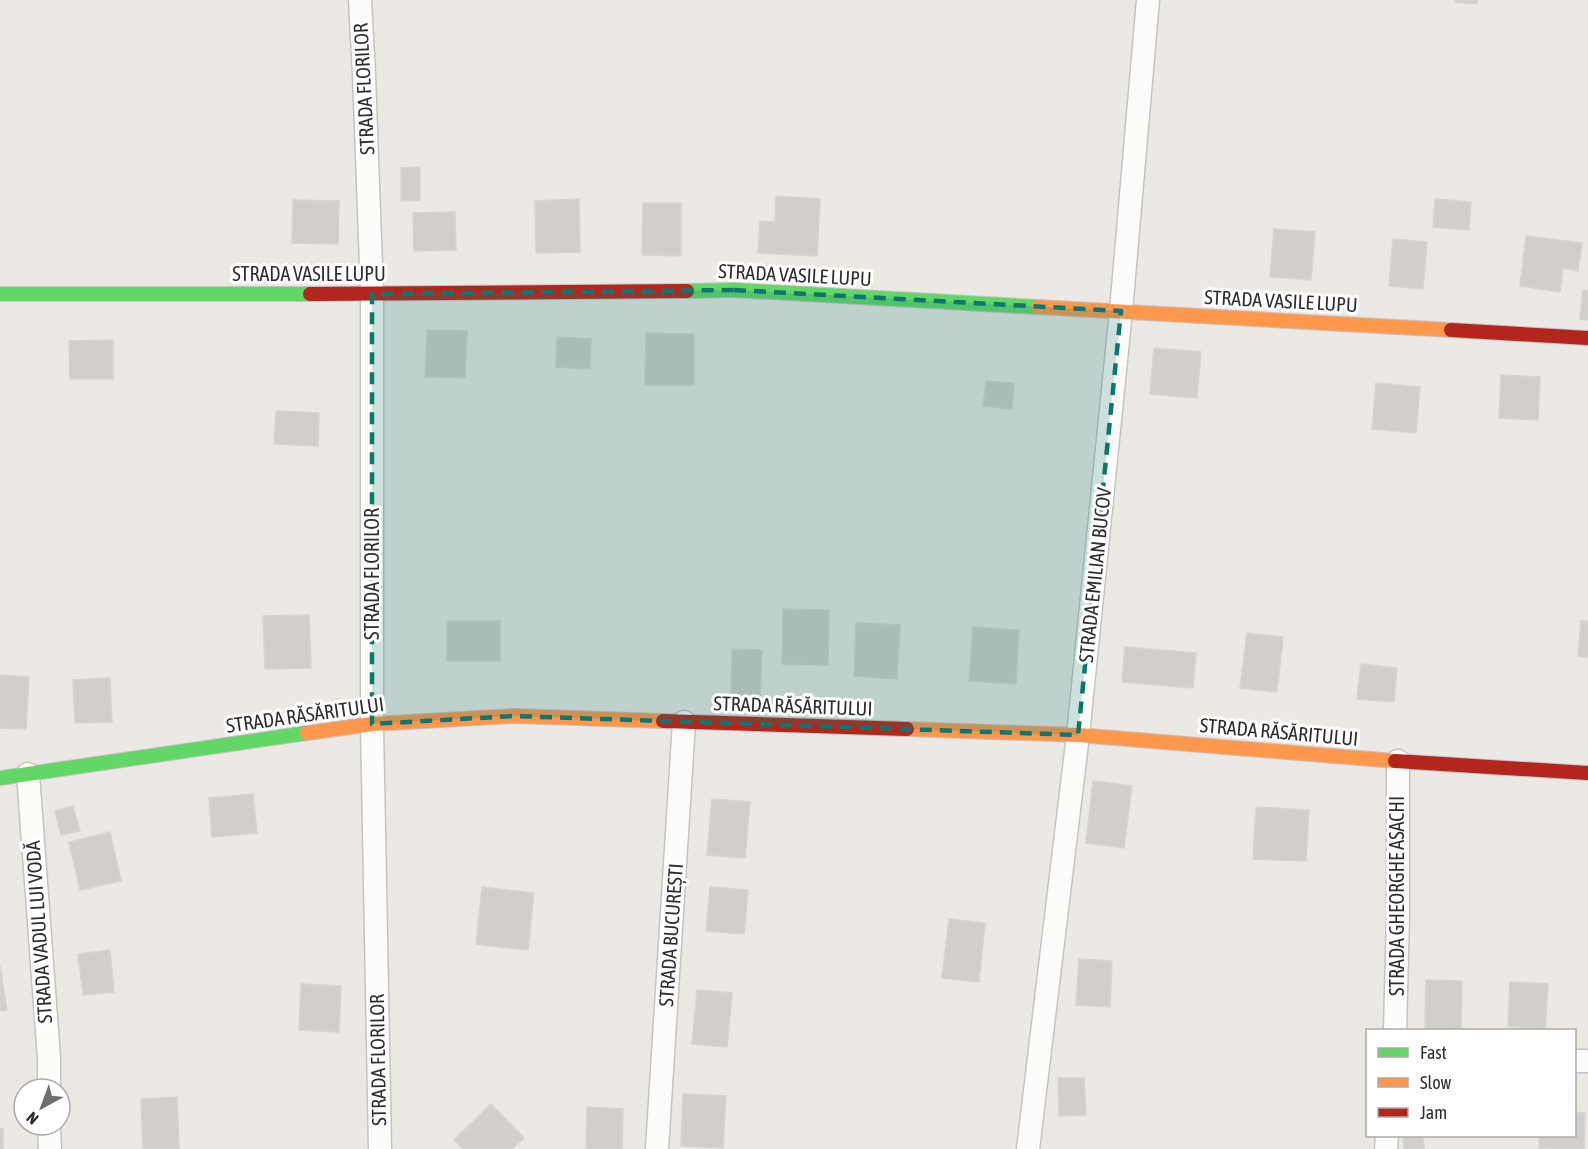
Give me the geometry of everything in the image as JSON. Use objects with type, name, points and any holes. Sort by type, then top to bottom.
[{"type":"street","name":"STRADA FLORILOR","points":[[360,0],[372,294],[372,724],[380,1149]]},
{"type":"street","name":"STRADA EMILIAN BUCOV","points":[[1028,1149],[1078,735],[1121,311],[1148,0]]},
{"type":"street","name":"STRADA VASILE LUPU","points":[[0,294],[372,294],[734,290],[1588,338]]},
{"type":"street","name":"STRADA RĂSĂRITULUI","points":[[0,778],[372,724],[514,716],[1078,735],[1398,761],[1588,773]]},
{"type":"street","name":"STRADA BUCUREȘTI","points":[[657,1149],[684,722]]},
{"type":"street","name":"STRADA GHEORGHE ASACHI","points":[[1395,1029],[1398,761]]},
{"type":"street","name":"STRADA VADUL LUI VODĂ","points":[[28,774],[49,1077]]},
{"type":"highlighted area","points":[[734,290],[1121,311],[1078,735],[514,716],[372,724],[372,294]]},
{"type":"building","points":[[1455,0],[1478,0],[1477,4],[1455,2]]},
{"type":"building","points":[[420,167],[420,200],[401,201],[401,168]]},
{"type":"building","points":[[776,196],[820,199],[817,256],[758,253],[760,221],[775,222]]},
{"type":"building","points":[[579,199],[580,252],[536,253],[535,201]]},
{"type":"building","points":[[1435,199],[1471,202],[1469,230],[1433,227]]},
{"type":"building","points":[[293,200],[339,201],[338,244],[292,243]]},
{"type":"building","points":[[643,203],[681,203],[681,256],[642,255]]},
{"type":"building","points":[[455,212],[456,250],[414,251],[413,213]]},
{"type":"building","points":[[1274,229],[1315,232],[1311,280],[1270,277]]},
{"type":"building","points":[[1526,236],[1582,243],[1578,271],[1563,268],[1560,292],[1520,286]]},
{"type":"building","points":[[1393,239],[1427,242],[1423,289],[1389,286]]},
{"type":"building","points":[[1583,290],[1588,291],[1588,320],[1580,319]]},
{"type":"building","points":[[427,330],[467,331],[465,378],[425,377]]},
{"type":"building","points":[[646,333],[694,334],[694,385],[645,385]]},
{"type":"building","points":[[557,337],[591,339],[590,369],[556,367]]},
{"type":"building","points":[[113,340],[113,379],[70,379],[69,341]]},
{"type":"building","points":[[1154,348],[1201,352],[1197,398],[1150,394]]},
{"type":"building","points":[[1501,375],[1540,377],[1538,420],[1499,418]]},
{"type":"building","points":[[986,381],[1014,383],[1012,409],[983,406]]},
{"type":"building","points":[[1376,383],[1420,387],[1416,433],[1372,429]]},
{"type":"building","points":[[276,411],[319,413],[318,446],[274,444]]},
{"type":"building","points":[[783,609],[829,610],[828,665],[782,664]]},
{"type":"building","points":[[309,615],[311,668],[265,669],[263,616]]},
{"type":"building","points":[[447,621],[500,621],[500,661],[447,661]]},
{"type":"building","points":[[1581,621],[1588,621],[1588,657],[1578,656]]},
{"type":"building","points":[[856,623],[900,625],[897,679],[854,676]]},
{"type":"building","points":[[973,627],[1019,630],[1016,684],[969,681]]},
{"type":"building","points":[[1247,633],[1283,637],[1277,692],[1240,688]]},
{"type":"building","points":[[1125,647],[1196,653],[1193,688],[1122,682]]},
{"type":"building","points":[[732,649],[762,650],[760,703],[731,702]]},
{"type":"building","points":[[1361,664],[1397,668],[1394,702],[1357,699]]},
{"type":"building","points":[[0,675],[29,677],[26,729],[0,728]]},
{"type":"building","points":[[110,678],[112,722],[75,723],[73,680]]},
{"type":"building","points":[[1093,781],[1132,786],[1124,848],[1086,843]]},
{"type":"building","points":[[253,794],[257,833],[212,837],[209,798]]},
{"type":"building","points":[[712,799],[750,802],[745,858],[707,855]]},
{"type":"building","points":[[73,806],[80,831],[61,835],[55,811]]},
{"type":"building","points":[[1256,807],[1309,810],[1306,861],[1253,859]]},
{"type":"building","points":[[110,832],[121,881],[80,890],[69,842]]},
{"type":"building","points":[[482,887],[534,893],[528,950],[476,944]]},
{"type":"building","points":[[710,887],[748,890],[744,934],[706,931]]},
{"type":"building","points":[[949,919],[985,923],[979,982],[942,978]]},
{"type":"building","points":[[110,950],[114,992],[83,995],[78,954]]},
{"type":"building","points":[[1079,959],[1112,961],[1110,1007],[1076,1005]]},
{"type":"building","points":[[0,966],[7,1010],[0,1011]]},
{"type":"building","points":[[1426,980],[1462,981],[1461,1029],[1425,1028]]},
{"type":"building","points":[[1510,982],[1548,984],[1545,1029],[1508,1026]]},
{"type":"building","points":[[301,984],[341,986],[339,1032],[299,1030]]},
{"type":"building","points":[[697,990],[732,993],[727,1047],[692,1044]]},
{"type":"building","points":[[1058,1078],[1084,1078],[1086,1115],[1059,1116]]},
{"type":"building","points":[[683,1094],[726,1096],[723,1148],[681,1146]]},
{"type":"building","points":[[177,1097],[179,1149],[143,1149],[141,1099]]},
{"type":"building","points":[[491,1104],[524,1138],[512,1149],[463,1149],[454,1140]]},
{"type":"building","points":[[587,1107],[623,1109],[622,1149],[586,1149]]},
{"type":"building","points":[[1576,1112],[1585,1113],[1584,1149],[1539,1148],[1539,1137],[1576,1137]]},
{"type":"building","points":[[0,1129],[3,1129],[3,1149],[0,1149]]},
{"type":"building","points":[[1403,1137],[1423,1137],[1424,1149],[1404,1149]]},
{"type":"traffic: fast","points":[[687,291],[734,290],[1038,307]]},
{"type":"traffic: fast","points":[[0,294],[310,294]]},
{"type":"traffic: fast","points":[[0,778],[307,733]]},
{"type":"traffic: slow","points":[[1038,307],[1451,330]]},
{"type":"traffic: slow","points":[[307,733],[372,724],[514,716],[663,721]]},
{"type":"traffic: slow","points":[[907,729],[1078,735],[1395,761]]},
{"type":"traffic: jam","points":[[310,294],[687,291]]},
{"type":"traffic: jam","points":[[1451,330],[1588,338]]},
{"type":"traffic: jam","points":[[663,721],[907,729]]},
{"type":"traffic: jam","points":[[1395,761],[1588,773]]}]
